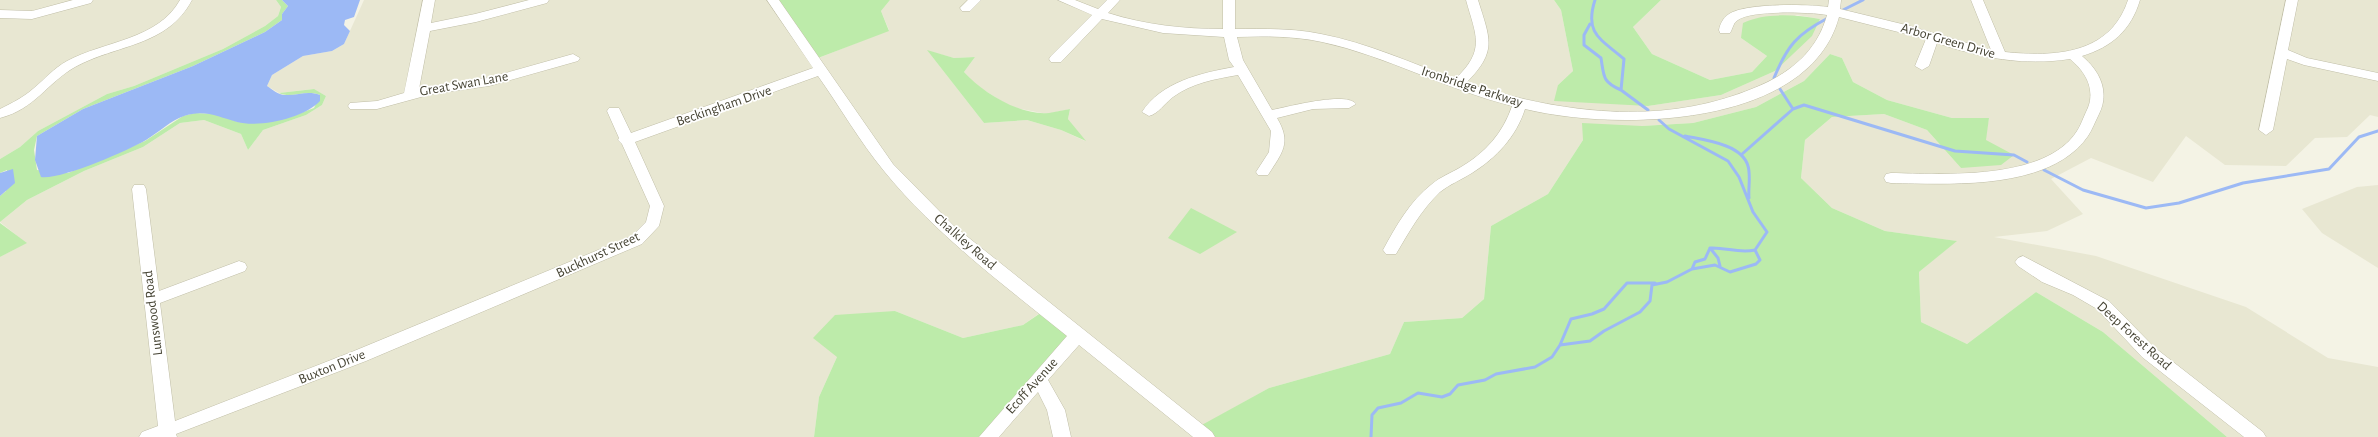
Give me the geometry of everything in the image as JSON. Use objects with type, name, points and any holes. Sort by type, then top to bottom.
[{"type":"street","points":[[0,14],[32,15],[87,0]]},
{"type":"street","points":[[0,114],[32,97],[61,70],[76,61],[141,38],[162,26],[176,15],[186,0]]},
{"type":"street","points":[[411,94],[429,0]]},
{"type":"street","points":[[423,28],[476,18],[543,0]]},
{"type":"street","name":"Chalkley Road","points":[[773,0],[888,167],[915,197],[949,230],[1077,336],[1206,437]]},
{"type":"street","name":"Ironbridge Parkway","points":[[1064,0],[1100,15],[1156,29],[1185,32],[1277,32],[1342,43],[1386,57],[1457,85],[1520,104],[1572,113],[1626,116],[1673,114],[1724,104],[1763,90],[1782,81],[1805,64],[1823,42],[1835,6]]},
{"type":"street","points":[[1056,59],[1114,0]]},
{"type":"street","points":[[1229,0],[1229,32],[1241,70],[1270,115],[1278,131],[1279,142],[1273,160],[1263,172]]},
{"type":"street","points":[[1457,85],[1474,69],[1483,47],[1484,41],[1472,0]]},
{"type":"street","points":[[1977,0],[2000,56]]},
{"type":"street","name":"Arbor Green Drive","points":[[1725,30],[1726,24],[1732,17],[1746,12],[1835,6],[1970,49],[2000,56],[2032,58],[2072,54],[2096,46],[2116,34],[2124,25],[2134,0]]},
{"type":"street","points":[[2266,130],[2292,0]]},
{"type":"street","points":[[1922,66],[1933,37]]},
{"type":"street","points":[[2282,53],[2304,61],[2378,77]]},
{"type":"street","points":[[1891,178],[1964,178],[2007,174],[2037,166],[2066,150],[2084,130],[2093,114],[2098,86],[2087,67],[2072,54]]},
{"type":"street","name":"Great Swan Lane","points":[[355,106],[376,105],[411,94],[489,82],[573,58]]},
{"type":"street","name":"Beckingham Drive","points":[[625,140],[822,70]]},
{"type":"street","points":[[1149,112],[1157,102],[1176,87],[1208,76],[1241,70]]},
{"type":"street","points":[[1270,115],[1313,105],[1349,104]]},
{"type":"street","points":[[1391,250],[1401,230],[1421,202],[1448,180],[1478,162],[1502,141],[1513,123],[1520,104]]},
{"type":"street","name":"Buckhurst Street","points":[[515,291],[627,245],[650,228],[655,220],[657,206],[625,140],[614,111]]},
{"type":"street","name":"Lunswood Road","points":[[139,189],[167,434]]},
{"type":"street","name":"Deep Forest Road","points":[[2023,262],[2048,278],[2079,291],[2103,305],[2148,352],[2257,437]]},
{"type":"street","points":[[151,300],[239,267]]},
{"type":"street","name":"Buxton Drive","points":[[148,437],[167,434],[515,291]]},
{"type":"street","name":"Ecoff Avenue","points":[[988,437],[1077,336]]},
{"type":"street","points":[[1038,379],[1056,410],[1062,437]]},
{"type":"shaded area","points":[[0,0],[276,0],[281,7],[278,16],[265,26],[223,49],[134,86],[107,94],[38,131],[20,147],[0,159]]},
{"type":"shaded area","points":[[364,0],[772,0],[888,169],[1044,310],[1023,325],[963,338],[895,311],[837,357],[819,397],[814,437],[0,437],[0,257],[26,243],[0,222],[27,200],[84,171],[143,147],[180,123],[204,120],[241,134],[248,150],[263,130],[306,115],[322,105],[326,96],[313,89],[279,93],[267,86],[272,75],[303,56],[332,51],[344,44]]},
{"type":"shaded area","points":[[890,0],[1554,0],[1561,10],[1573,71],[1558,85],[1648,106],[1721,95],[1775,71],[1820,19],[1797,15],[1741,38],[1767,56],[1752,72],[1710,80],[1652,54],[1633,27],[1661,0],[2378,0],[2378,117],[2370,115],[2347,137],[2315,138],[2286,166],[2225,165],[2186,136],[2153,182],[2091,158],[2051,179],[2083,214],[2047,231],[1994,237],[2096,256],[2246,307],[2328,358],[2378,367],[2378,437],[2227,437],[2103,332],[2036,292],[1967,344],[1921,322],[1919,272],[1956,241],[1885,231],[1832,208],[1801,178],[1805,140],[1832,117],[1884,114],[1927,130],[1961,168],[1985,140],[1989,118],[1952,118],[1887,100],[1853,82],[1842,58],[1830,54],[1804,81],[1756,107],[1693,123],[1642,126],[1583,140],[1548,194],[1491,226],[1484,299],[1462,318],[1404,322],[1390,354],[1269,388],[1198,428],[917,197],[816,59],[889,30],[881,11]],"holes":[[[928,51],[954,58],[975,57],[964,72],[976,85],[1011,107],[1047,114],[1070,109],[1068,119],[1085,141],[1061,130],[1027,120],[984,123]]]},
{"type":"shaded area","points":[[2378,185],[2378,268],[2322,233],[2302,209],[2357,187]]},
{"type":"shaded area","points":[[1078,337],[1205,437],[987,437]]},
{"type":"green space","points":[[276,0],[282,0],[288,6],[282,14],[282,20],[265,32],[193,66],[83,109],[37,136],[34,150],[37,170],[68,173],[145,141],[183,116],[195,113],[216,114],[238,122],[250,123],[290,117],[314,108],[320,95],[310,93],[284,95],[279,93],[314,89],[326,96],[322,105],[306,115],[263,130],[248,150],[241,134],[204,120],[180,123],[143,147],[84,171],[27,200],[0,222],[0,196],[6,191],[7,170],[0,173],[0,159],[20,147],[38,131],[107,94],[134,86],[223,49],[265,26],[278,16],[281,7]]},
{"type":"green space","points":[[778,0],[890,0],[881,11],[889,31],[818,58]]},
{"type":"green space","points":[[1554,0],[1661,0],[1633,27],[1652,54],[1710,80],[1752,72],[1767,56],[1741,38],[1743,23],[1761,17],[1781,15],[1820,19],[1812,36],[1775,71],[1721,95],[1648,106],[1554,101],[1558,85],[1573,71],[1561,10]]},
{"type":"green space","points":[[927,50],[954,58],[975,57],[964,72],[991,95],[1014,107],[1038,113],[1049,113],[1070,109],[1068,119],[1086,141],[1061,130],[1027,120],[984,123]]},
{"type":"green space","points":[[1830,54],[1842,58],[1853,82],[1887,100],[1952,118],[1989,118],[1986,140],[2014,155],[2001,165],[1961,168],[1927,130],[1884,114],[1832,117],[1805,140],[1801,178],[1832,208],[1885,231],[1957,241],[1919,272],[1921,322],[1967,344],[2036,292],[2103,332],[2227,437],[1213,437],[1200,426],[1269,388],[1390,354],[1404,322],[1462,318],[1484,299],[1491,226],[1548,194],[1583,140],[1582,123],[1642,126],[1693,123],[1756,107],[1804,81]]},
{"type":"green space","points":[[1191,208],[1237,232],[1200,254],[1168,238]]},
{"type":"green space","points":[[0,223],[27,243],[0,257]]},
{"type":"green space","points":[[895,311],[963,338],[1023,325],[1042,312],[1067,336],[982,437],[814,437],[819,397],[837,357],[813,338],[835,315]]},
{"type":"water","points":[[282,0],[360,0],[354,17],[345,20],[344,25],[350,31],[344,44],[332,51],[303,56],[272,75],[267,86],[282,95],[311,93],[320,95],[320,101],[313,107],[293,117],[257,124],[247,124],[205,114],[191,114],[174,120],[146,140],[94,164],[63,174],[50,177],[41,177],[35,160],[37,136],[83,109],[193,66],[265,32],[282,20],[282,14],[288,6]]},
{"type":"water","points":[[13,169],[15,183],[0,196],[0,173]]},
{"type":"waterway","points":[[1595,0],[1592,11],[1593,28],[1602,41],[1624,59],[1621,90]]},
{"type":"waterway","points":[[1843,10],[1863,0]]},
{"type":"waterway","points":[[1774,78],[1784,57],[1794,42],[1808,30],[1828,18]]},
{"type":"waterway","points":[[1590,24],[1584,35],[1584,45],[1601,58],[1607,81],[1621,90]]},
{"type":"waterway","points":[[1780,89],[1793,109]]},
{"type":"waterway","points":[[1621,90],[1648,110]]},
{"type":"waterway","points":[[1793,109],[1804,105],[1955,151],[2014,155],[2027,162]]},
{"type":"waterway","points":[[1741,155],[1793,109]]},
{"type":"waterway","points":[[1659,120],[1669,129],[1728,161],[1739,177],[1753,212],[1767,232],[1755,250]]},
{"type":"waterway","points":[[2044,170],[2083,190],[2146,208],[2179,203],[2243,183],[2329,169],[2359,137],[2378,131]]},
{"type":"waterway","points":[[1685,136],[1712,141],[1738,153],[1748,166],[1749,198]]},
{"type":"waterway","points":[[1692,269],[1695,262],[1705,259],[1710,248]]},
{"type":"waterway","points":[[1710,248],[1722,248],[1738,251],[1755,250]]},
{"type":"waterway","points":[[1710,248],[1718,258],[1720,266]]},
{"type":"waterway","points":[[1692,269],[1715,265],[1730,272],[1756,264],[1760,260],[1755,250]]},
{"type":"waterway","points":[[1560,345],[1590,341],[1604,331],[1640,312],[1650,301],[1652,285],[1667,282],[1692,269]]},
{"type":"waterway","points":[[1560,345],[1571,319],[1592,314],[1604,309],[1627,283],[1655,283]]},
{"type":"waterway","points":[[1371,437],[1372,415],[1378,408],[1401,403],[1418,393],[1442,397],[1450,394],[1458,385],[1485,380],[1496,374],[1535,367],[1552,357],[1560,345]]}]
